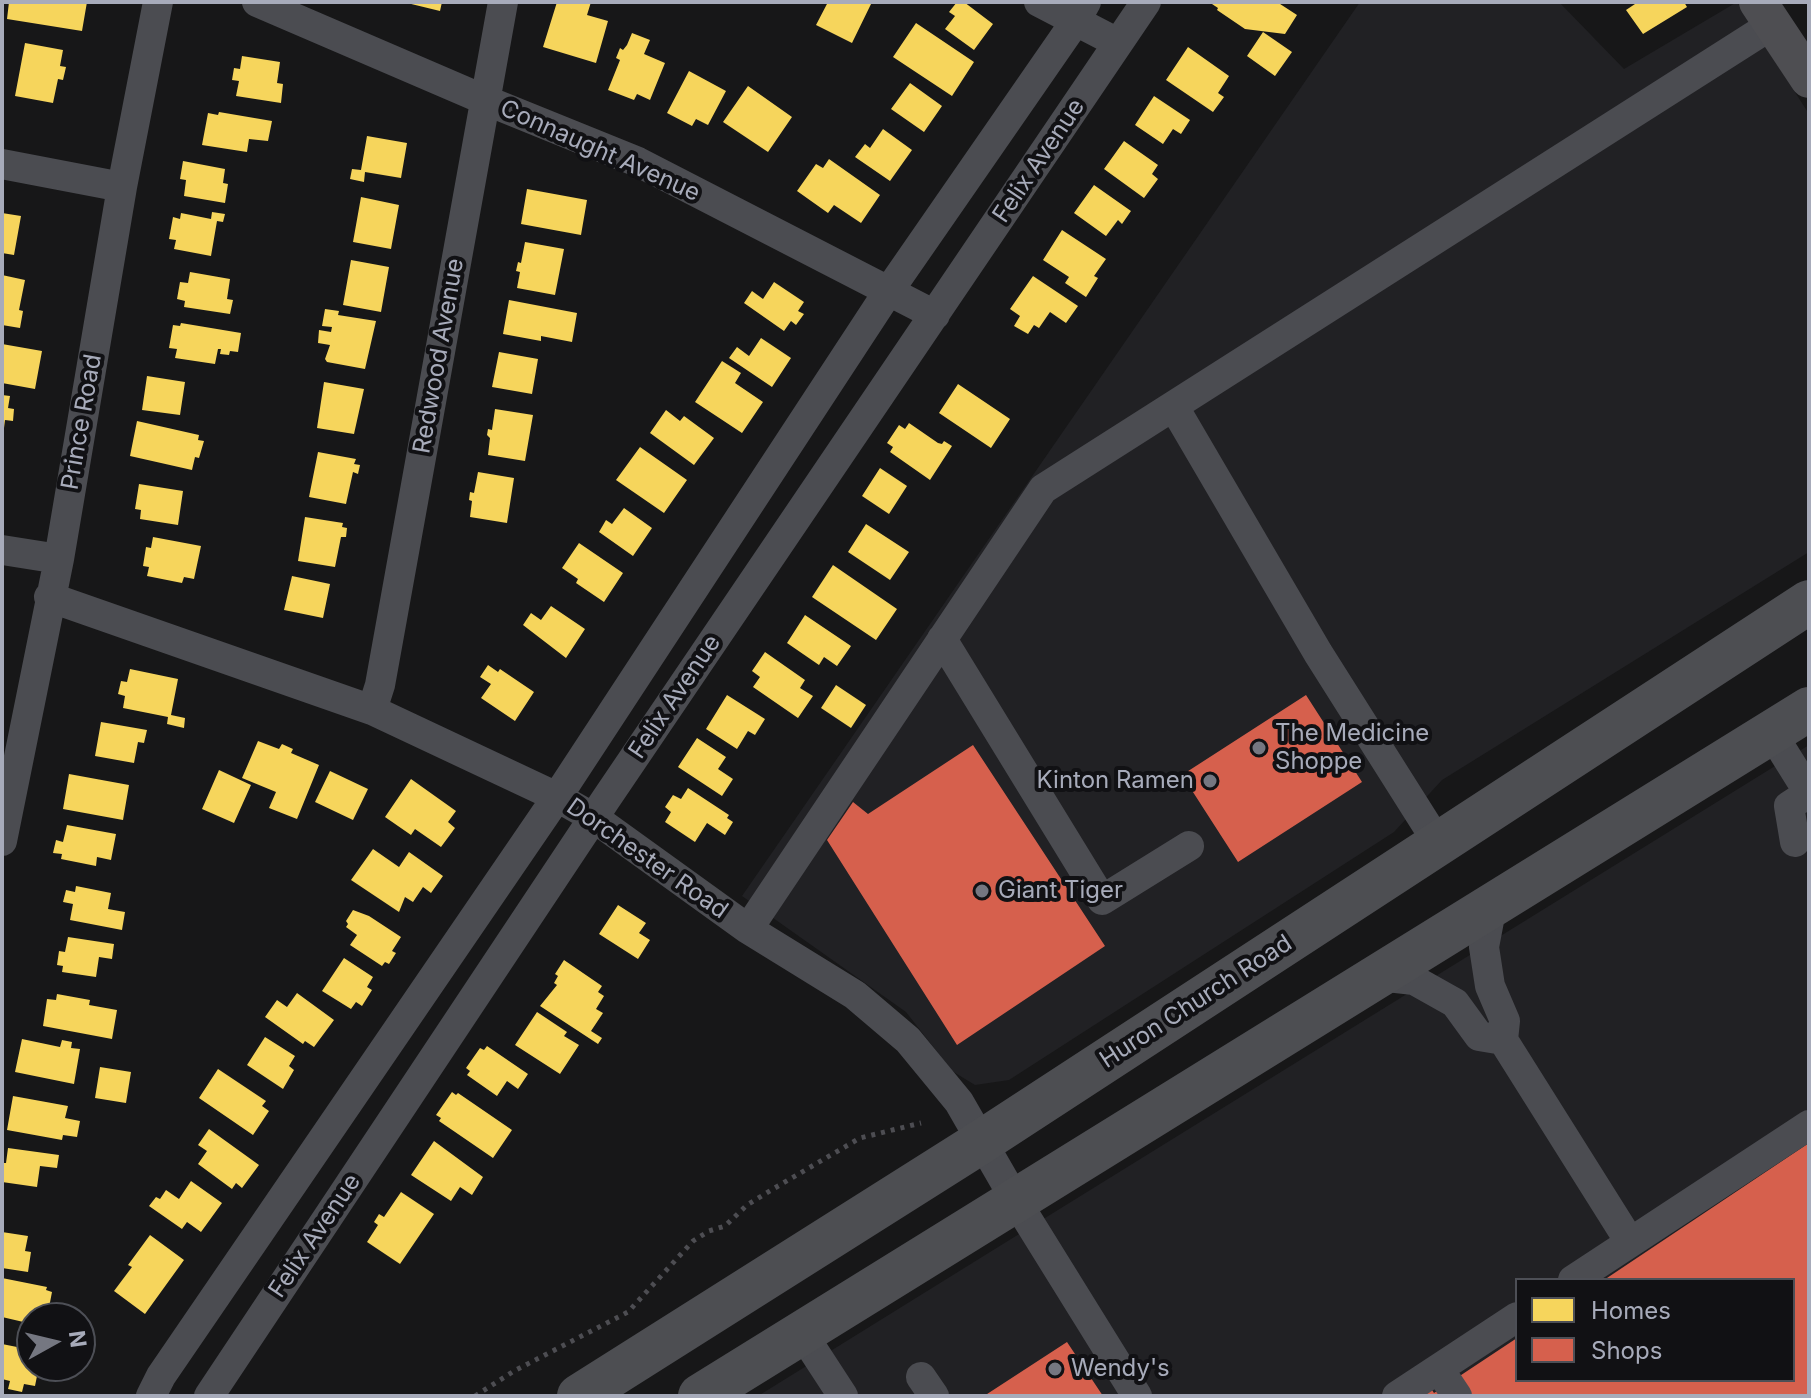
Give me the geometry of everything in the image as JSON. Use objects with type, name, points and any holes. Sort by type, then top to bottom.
[{"type":"highway","name":"Huron Church Road","points":[[579,1396],[981,1142],[1809,602]]},
{"type":"highway","points":[[700,1396],[1809,709]]},
{"type":"main road","points":[[1766,13],[1809,79]]},
{"type":"street","name":"Prince Road","points":[[2,841],[59,559],[122,187],[158,2]]},
{"type":"street","name":"Connaught Avenue","points":[[257,2],[638,162],[935,315]]},
{"type":"street","name":"Redwood Avenue","points":[[372,710],[380,685],[503,2]]},
{"type":"street","points":[[1039,2],[1081,12],[1118,43]]},
{"type":"street","name":"Felix Avenue","points":[[209,1396],[594,818],[1118,43],[1134,5]]},
{"type":"street","name":"Felix Avenue","points":[[151,1396],[161,1376],[557,797],[888,292],[1081,12]]},
{"type":"street","points":[[748,929],[1043,489],[1174,407],[1766,13]]},
{"type":"street","points":[[2,164],[122,187]]},
{"type":"street","points":[[1174,407],[1318,653],[1438,843]]},
{"type":"street","points":[[2,550],[59,559]]},
{"type":"street","name":"Dorchester Road","points":[[49,597],[372,710],[557,797],[594,818],[748,929],[855,995],[908,1040],[959,1102],[1016,1201],[1137,1396]]},
{"type":"street","points":[[942,639],[1102,900],[1189,846]]},
{"type":"street","points":[[1771,732],[1809,793],[1789,806],[1795,842]]},
{"type":"street","points":[[1492,905],[1484,947],[1490,986],[1505,1021],[1503,1040],[1630,1242]]},
{"type":"street","points":[[1378,976],[1414,980],[1455,1003],[1479,1036],[1503,1040]]},
{"type":"street","points":[[1576,1278],[1809,1125]]},
{"type":"street","points":[[1397,1396],[1515,1318]]},
{"type":"street","points":[[802,1333],[843,1396]]},
{"type":"street","points":[[1439,1369],[1457,1396]]},
{"type":"path","points":[[475,1396],[514,1371],[628,1312],[693,1241],[725,1226],[747,1205],[773,1189],[860,1138],[921,1123]]},
{"type":"shaded area","points":[[1360,2],[1559,2],[1624,69],[1737,2],[1809,114],[1809,552],[1442,780],[1394,832],[1009,1080],[975,1085],[952,1071],[906,1012],[742,896]]},
{"type":"shaded area","points":[[1809,745],[1809,1396],[758,1396]]},
{"type":"building: Homes","points":[[9,2],[87,2],[82,31],[7,19]]},
{"type":"building: Homes","points":[[403,2],[442,2],[440,11]]},
{"type":"building: Homes","points":[[557,2],[591,2],[587,15],[608,21],[596,63],[543,47]]},
{"type":"building: Homes","points":[[828,2],[872,2],[852,43],[816,25]]},
{"type":"building: Homes","points":[[957,2],[964,2],[993,24],[974,50],[945,29],[955,16],[949,12]]},
{"type":"building: Homes","points":[[1209,2],[1277,2],[1297,15],[1285,34],[1245,29]]},
{"type":"building: Homes","points":[[1638,2],[1684,2],[1687,7],[1643,34],[1626,10]]},
{"type":"building: Homes","points":[[916,23],[974,62],[952,96],[893,57]]},
{"type":"building: Homes","points":[[1263,32],[1292,52],[1275,76],[1247,56]]},
{"type":"building: Homes","points":[[632,33],[650,40],[644,54],[665,63],[650,100],[637,94],[634,100],[608,90],[620,60],[616,58],[620,48],[623,50],[627,45]]},
{"type":"building: Homes","points":[[25,43],[63,50],[60,66],[66,67],[63,80],[58,79],[53,103],[15,96]]},
{"type":"building: Homes","points":[[1188,47],[1229,76],[1218,93],[1224,97],[1213,112],[1166,80]]},
{"type":"building: Homes","points":[[242,56],[280,62],[277,83],[283,84],[281,103],[236,96],[239,81],[232,80],[234,68],[240,69]]},
{"type":"building: Homes","points":[[689,71],[726,91],[708,125],[696,119],[692,126],[667,113]]},
{"type":"building: Homes","points":[[910,83],[942,106],[924,132],[891,109]]},
{"type":"building: Homes","points":[[748,86],[792,117],[768,152],[723,122]]},
{"type":"building: Homes","points":[[1154,96],[1190,120],[1181,134],[1173,129],[1163,144],[1135,125]]},
{"type":"building: Homes","points":[[219,112],[272,121],[268,141],[249,139],[247,152],[202,145],[208,113],[218,115]]},
{"type":"building: Homes","points":[[883,129],[912,150],[890,181],[855,157],[865,144],[870,148]]},
{"type":"building: Homes","points":[[367,136],[407,143],[401,178],[365,172],[364,182],[350,179],[352,169],[361,170]]},
{"type":"building: Homes","points":[[1124,141],[1158,165],[1152,174],[1158,179],[1144,198],[1104,169]]},
{"type":"building: Homes","points":[[829,159],[880,195],[861,223],[834,205],[828,213],[797,191],[816,164],[823,168]]},
{"type":"building: Homes","points":[[183,161],[225,169],[223,183],[228,184],[225,203],[184,196],[186,180],[180,179]]},
{"type":"building: Homes","points":[[1094,185],[1131,211],[1122,224],[1118,220],[1106,236],[1074,213]]},
{"type":"building: Homes","points":[[527,189],[587,200],[581,235],[521,224]]},
{"type":"building: Homes","points":[[361,197],[399,205],[391,249],[353,242]]},
{"type":"building: Homes","points":[[212,212],[225,214],[223,222],[217,221],[211,256],[174,249],[176,240],[169,239],[173,217],[180,219],[181,213],[211,219]]},
{"type":"building: Homes","points":[[2,213],[21,216],[14,255],[2,253]]},
{"type":"building: Homes","points":[[1062,230],[1106,259],[1094,276],[1098,278],[1086,297],[1065,283],[1069,277],[1043,260]]},
{"type":"building: Homes","points":[[525,242],[564,249],[555,295],[517,288],[520,272],[516,271],[518,262],[521,263]]},
{"type":"building: Homes","points":[[351,260],[389,267],[381,312],[343,305]]},
{"type":"building: Homes","points":[[190,272],[230,279],[227,299],[233,300],[230,314],[184,307],[185,301],[177,299],[180,282],[188,283]]},
{"type":"building: Homes","points":[[2,275],[25,280],[19,310],[23,311],[20,328],[2,325]]},
{"type":"building: Homes","points":[[1033,276],[1078,306],[1066,323],[1050,312],[1039,328],[1034,325],[1028,334],[1014,326],[1020,316],[1010,309]]},
{"type":"building: Homes","points":[[774,282],[804,302],[798,311],[804,314],[796,325],[791,321],[784,331],[744,303],[752,291],[763,299]]},
{"type":"building: Homes","points":[[509,300],[577,313],[572,342],[541,336],[541,341],[503,334]]},
{"type":"building: Homes","points":[[325,309],[339,311],[338,315],[376,321],[365,369],[327,362],[325,359],[330,345],[318,343],[319,330],[331,332],[332,327],[322,326]]},
{"type":"building: Homes","points":[[181,323],[241,333],[238,352],[220,354],[221,349],[218,349],[215,364],[175,358],[177,349],[169,348],[173,325],[180,326]]},
{"type":"building: Homes","points":[[761,338],[791,358],[772,387],[729,358],[737,347],[749,356]]},
{"type":"building: Homes","points":[[2,344],[42,351],[35,389],[2,383]]},
{"type":"building: Homes","points":[[499,352],[538,359],[532,394],[492,387]]},
{"type":"building: Homes","points":[[722,361],[741,373],[735,383],[763,402],[742,433],[695,402]]},
{"type":"building: Homes","points":[[147,376],[185,382],[180,415],[142,410]]},
{"type":"building: Homes","points":[[324,382],[364,389],[354,434],[317,428]]},
{"type":"building: Homes","points":[[958,384],[1010,419],[991,448],[939,413]]},
{"type":"building: Homes","points":[[2,395],[10,396],[8,408],[14,409],[13,421],[5,420],[4,428]]},
{"type":"building: Homes","points":[[495,409],[533,415],[525,461],[488,455],[490,438],[487,435],[488,429],[492,430]]},
{"type":"building: Homes","points":[[666,410],[680,421],[684,416],[714,438],[694,465],[650,433]]},
{"type":"building: Homes","points":[[137,421],[199,435],[198,440],[204,441],[192,470],[130,456]]},
{"type":"building: Homes","points":[[909,423],[938,443],[944,441],[952,446],[930,480],[890,452],[893,447],[887,443],[899,425],[905,429]]},
{"type":"building: Homes","points":[[640,447],[687,480],[664,513],[616,480]]},
{"type":"building: Homes","points":[[318,452],[356,459],[354,464],[360,465],[358,474],[353,472],[346,504],[309,497]]},
{"type":"building: Homes","points":[[880,468],[907,486],[889,514],[862,496]]},
{"type":"building: Homes","points":[[478,472],[514,478],[507,523],[470,517],[470,492],[474,493]]},
{"type":"building: Homes","points":[[139,484],[183,491],[178,525],[140,519],[141,510],[135,509]]},
{"type":"building: Homes","points":[[624,508],[652,528],[633,556],[599,532],[606,520],[612,524]]},
{"type":"building: Homes","points":[[305,517],[343,523],[342,527],[347,528],[346,537],[341,537],[335,567],[298,561]]},
{"type":"building: Homes","points":[[866,524],[909,552],[890,580],[848,552]]},
{"type":"building: Homes","points":[[153,537],[201,546],[194,579],[184,577],[182,583],[147,576],[149,567],[143,566],[146,547],[151,548]]},
{"type":"building: Homes","points":[[579,543],[623,573],[604,602],[576,583],[578,579],[562,568]]},
{"type":"building: Homes","points":[[833,565],[897,609],[876,640],[812,597]]},
{"type":"building: Homes","points":[[292,576],[330,584],[323,618],[284,610]]},
{"type":"building: Homes","points":[[551,606],[585,629],[566,658],[523,625],[531,613],[541,620]]},
{"type":"building: Homes","points":[[805,615],[851,646],[837,666],[824,657],[819,665],[787,643]]},
{"type":"building: Homes","points":[[765,652],[805,680],[800,688],[813,696],[798,718],[753,687],[760,677],[752,671]]},
{"type":"building: Homes","points":[[488,665],[498,672],[500,669],[534,692],[515,721],[481,698],[491,684],[480,677]]},
{"type":"building: Homes","points":[[130,669],[178,679],[171,715],[185,718],[184,728],[167,724],[168,717],[123,708],[125,696],[118,694],[121,681],[127,682]]},
{"type":"building: Homes","points":[[836,685],[866,705],[851,728],[821,708]]},
{"type":"building: Homes","points":[[727,695],[765,719],[755,735],[748,731],[737,749],[706,729]]},
{"type":"building: Homes","points":[[101,722],[147,730],[144,743],[138,742],[134,763],[95,756]]},
{"type":"building: Homes","points":[[697,738],[726,757],[718,769],[733,779],[722,796],[678,767]]},
{"type":"building: Homes","points":[[258,741],[279,749],[282,744],[293,749],[291,753],[319,765],[297,819],[269,808],[276,792],[242,778]]},
{"type":"building: Homes","points":[[219,770],[251,785],[234,823],[202,809]]},
{"type":"building: Homes","points":[[330,771],[368,789],[353,820],[315,802]]},
{"type":"building: Homes","points":[[69,774],[129,785],[123,820],[63,809]]},
{"type":"building: Homes","points":[[411,779],[456,811],[448,822],[455,828],[441,847],[415,829],[411,835],[385,817]]},
{"type":"building: Homes","points":[[688,788],[729,815],[727,818],[733,822],[725,835],[707,823],[695,842],[665,822],[671,812],[665,807],[673,795],[681,799]]},
{"type":"building: Homes","points":[[67,825],[116,834],[111,860],[97,857],[96,866],[61,859],[62,854],[53,853],[56,840],[63,842]]},
{"type":"building: Homes","points":[[373,849],[399,867],[409,852],[443,876],[431,893],[423,887],[413,902],[405,897],[399,912],[351,880]]},
{"type":"building: Homes","points":[[76,886],[111,893],[108,909],[125,912],[122,930],[70,920],[73,904],[63,902],[66,890],[75,892]]},
{"type":"building: Homes","points":[[618,905],[646,923],[639,933],[650,940],[638,959],[599,934]]},
{"type":"building: Homes","points":[[353,910],[369,916],[401,937],[392,951],[396,953],[389,964],[385,962],[382,966],[350,945],[357,935],[346,927]]},
{"type":"building: Homes","points":[[68,937],[114,944],[112,959],[99,957],[96,977],[62,972],[63,966],[57,965],[59,951],[65,952]]},
{"type":"building: Homes","points":[[344,958],[373,977],[367,987],[372,990],[362,1006],[356,1002],[351,1009],[322,991]]},
{"type":"building: Homes","points":[[564,960],[602,986],[598,992],[604,996],[596,1009],[603,1013],[591,1031],[602,1038],[598,1044],[540,1006],[557,985],[554,983],[558,976],[555,974]]},
{"type":"building: Homes","points":[[297,993],[334,1020],[314,1047],[305,1041],[303,1044],[265,1017],[277,1000],[287,1007]]},
{"type":"building: Homes","points":[[57,994],[90,1000],[89,1005],[117,1010],[112,1039],[43,1026],[47,999],[56,1000]]},
{"type":"building: Homes","points":[[537,1012],[567,1032],[564,1036],[579,1045],[560,1074],[515,1045]]},
{"type":"building: Homes","points":[[265,1037],[295,1056],[289,1066],[294,1070],[283,1089],[247,1065]]},
{"type":"building: Homes","points":[[22,1039],[60,1047],[62,1040],[72,1042],[71,1048],[80,1049],[74,1084],[15,1072]]},
{"type":"building: Homes","points":[[487,1046],[528,1074],[518,1089],[507,1081],[497,1096],[467,1075],[470,1071],[466,1068],[480,1048],[484,1050]]},
{"type":"building: Homes","points":[[100,1067],[131,1072],[126,1103],[95,1098]]},
{"type":"building: Homes","points":[[218,1069],[266,1101],[262,1106],[269,1111],[253,1135],[199,1098]]},
{"type":"building: Homes","points":[[452,1092],[512,1130],[493,1158],[439,1121],[441,1118],[436,1115]]},
{"type":"building: Homes","points":[[13,1096],[68,1106],[65,1118],[80,1121],[77,1137],[63,1135],[62,1140],[7,1130]]},
{"type":"building: Homes","points":[[209,1129],[259,1165],[242,1188],[236,1183],[232,1189],[198,1164],[207,1151],[198,1145]]},
{"type":"building: Homes","points":[[434,1141],[483,1177],[472,1195],[460,1187],[451,1201],[411,1175]]},
{"type":"building: Homes","points":[[8,1148],[59,1155],[57,1168],[40,1166],[37,1187],[2,1182],[2,1163],[6,1163]]},
{"type":"building: Homes","points":[[191,1181],[222,1203],[201,1232],[187,1222],[182,1229],[149,1206],[156,1197],[160,1199],[166,1190],[179,1199]]},
{"type":"building: Homes","points":[[401,1192],[434,1214],[400,1264],[367,1242],[378,1225],[374,1222],[379,1214],[384,1217]]},
{"type":"building: Homes","points":[[2,1232],[28,1236],[25,1251],[31,1252],[28,1272],[2,1268]]},
{"type":"building: Homes","points":[[150,1235],[184,1260],[145,1314],[114,1291]]},
{"type":"building: Homes","points":[[2,1278],[47,1287],[46,1290],[52,1292],[50,1302],[16,1302],[16,1320],[2,1317]]},
{"type":"building: Homes","points":[[2,1344],[16,1347],[16,1382],[36,1382],[35,1386],[24,1384],[22,1392],[8,1389],[10,1381],[2,1379]]},
{"type":"building: Shops","points":[[1306,695],[1362,782],[1238,862],[1182,775]]},
{"type":"building: Shops","points":[[973,745],[1105,946],[957,1045],[827,840],[853,802],[868,814]]},
{"type":"building: Shops","points":[[1809,1143],[1809,1396],[1417,1396],[1430,1387],[1434,1393],[1515,1339],[1515,1382],[1795,1382],[1795,1278],[1607,1278]]},
{"type":"building: Shops","name":"Wendy's","points":[[1067,1342],[1103,1396],[984,1396]]},
{"type":"place","name":"The Medicine Shoppe","points":[[1259,748]]},
{"type":"place","name":"Kinton Ramen","points":[[1210,781]]},
{"type":"place","name":"Giant Tiger","points":[[982,891]]},
{"type":"place","name":"Wendy's","points":[[1055,1369]]}]
